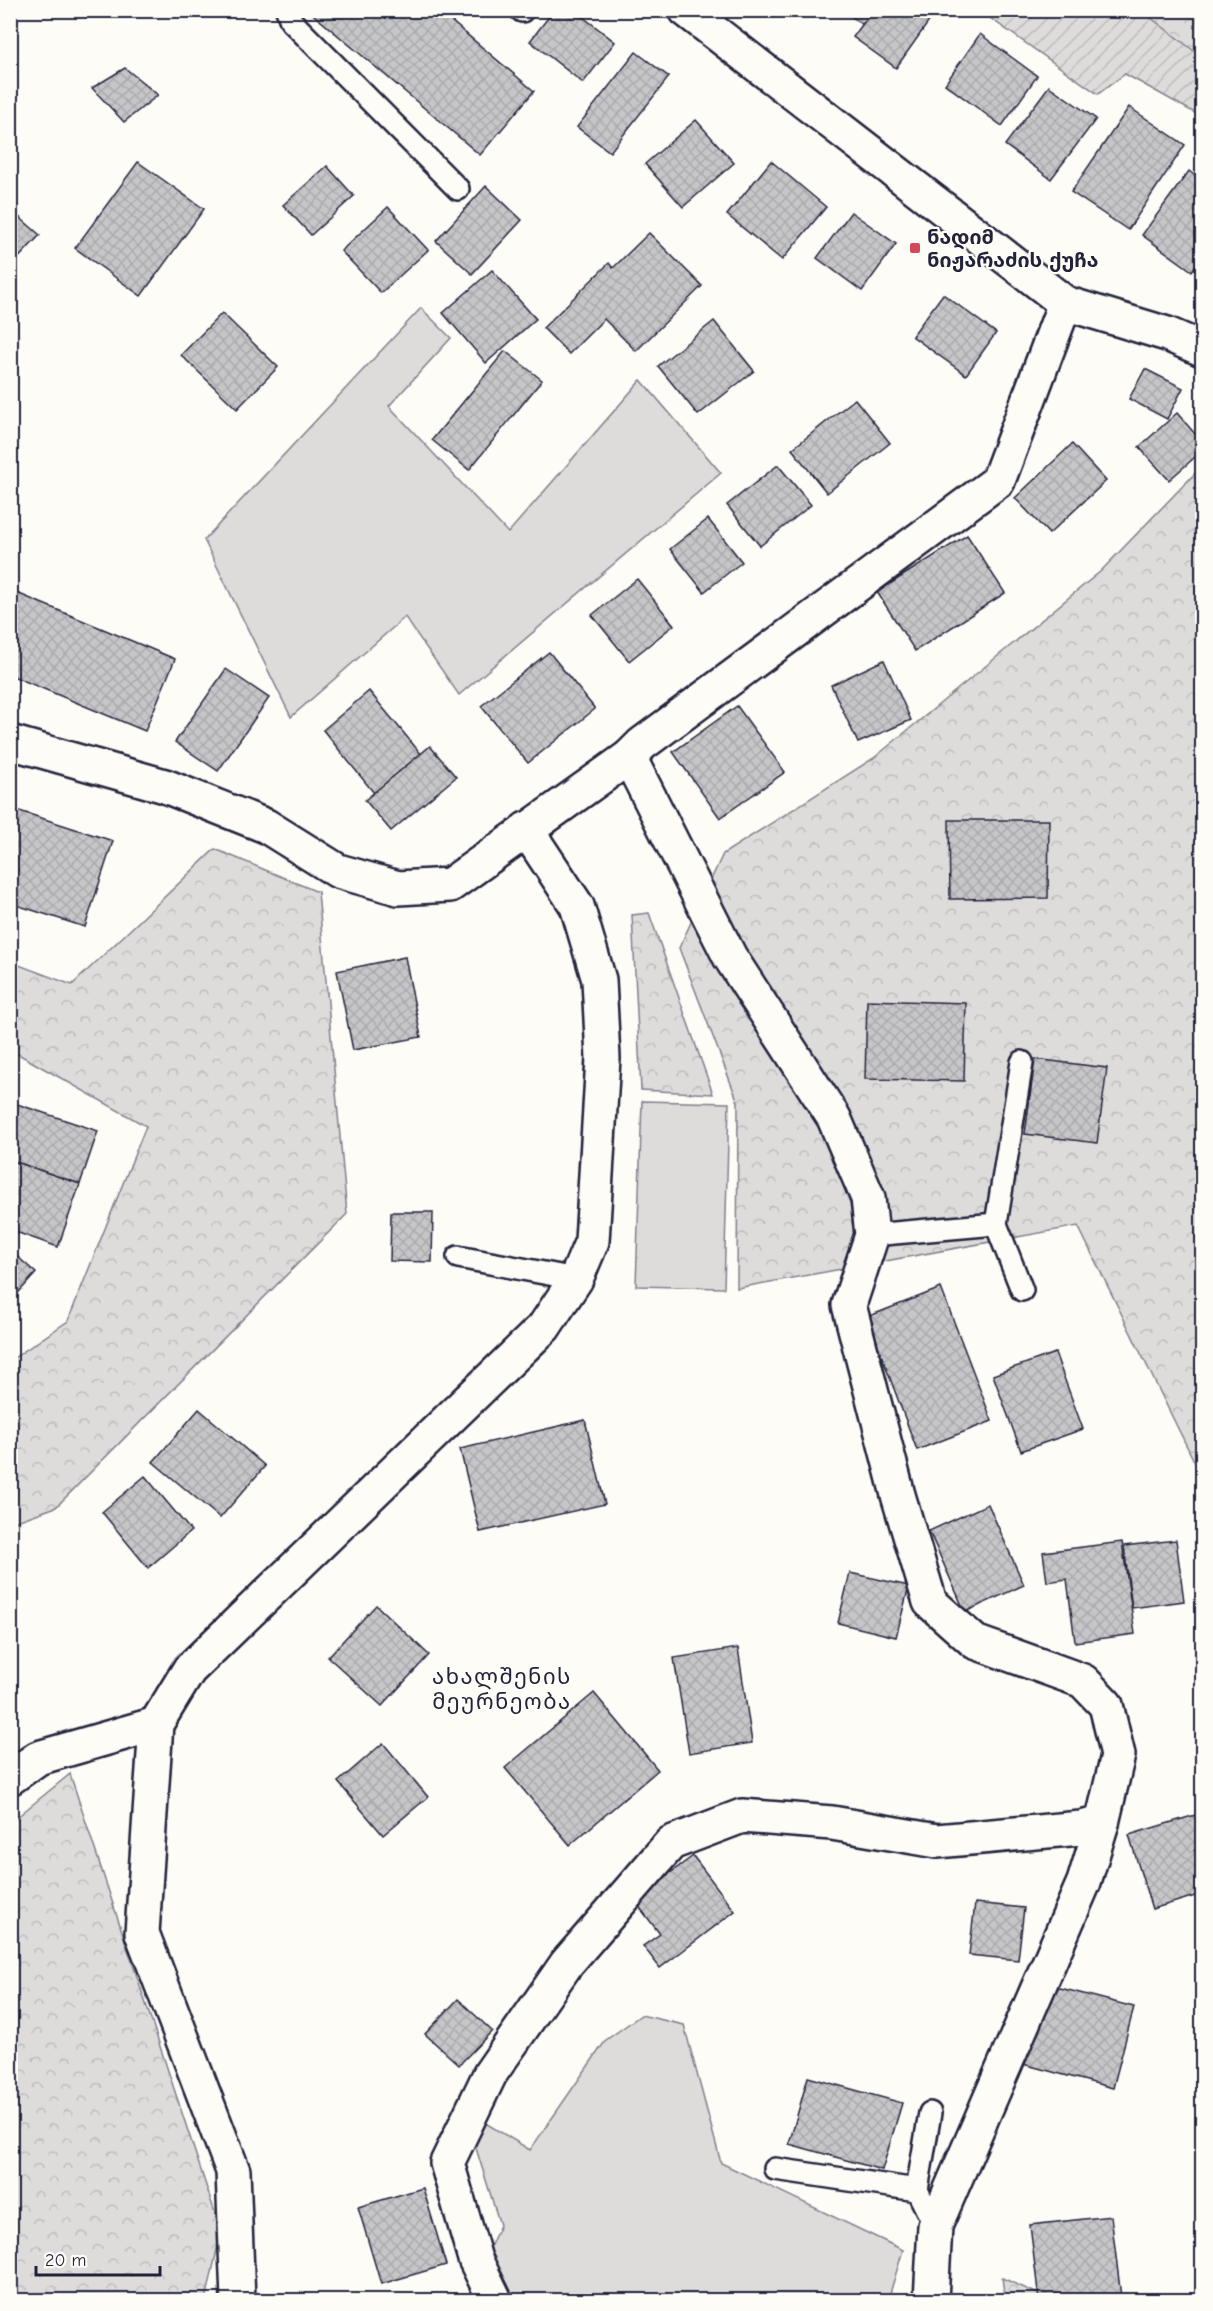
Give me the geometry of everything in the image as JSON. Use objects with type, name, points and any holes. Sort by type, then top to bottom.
[{"type":"street","points":[[686,10],[1065,303],[1167,334],[1203,349]]},
{"type":"street","points":[[10,742],[165,786],[266,826],[338,871],[398,888],[450,885],[629,757],[652,737],[998,481],[1065,303]]},
{"type":"street","points":[[629,757],[730,957],[834,1118],[868,1198],[872,1234],[849,1305],[898,1495],[930,1602],[975,1642],[1083,1681],[1106,1705],[1118,1755],[1102,1823],[1084,1882],[935,2226],[931,2301]]},
{"type":"street","points":[[238,2301],[232,2171],[142,1933],[156,1724],[189,1670],[544,1328],[576,1279],[592,1241],[603,1058],[599,980],[577,906],[526,829]]},
{"type":"street","points":[[10,1778],[38,1758],[156,1724]]},
{"type":"street","points":[[495,2301],[475,2259],[447,2163],[490,2074],[567,1963],[671,1844],[742,1816],[832,1823],[937,1841],[1081,1828],[1102,1823]]},
{"type":"lane","points":[[287,10],[291,21],[458,189]]},
{"type":"lane","points":[[1022,1062],[996,1224],[1022,1290]]},
{"type":"lane","points":[[872,1234],[996,1224]]},
{"type":"lane","points":[[458,1257],[576,1279]]},
{"type":"lane","points":[[930,2113],[917,2190],[935,2226]]},
{"type":"lane","points":[[776,2169],[917,2190]]},
{"type":"green space","points":[[980,11],[1142,11],[1202,57],[1202,117],[1125,74],[1098,94]]},
{"type":"green space","points":[[1142,11],[1202,11],[1202,57],[1200,57]]},
{"type":"green space","points":[[421,308],[451,338],[389,406],[508,533],[641,380],[721,473],[459,695],[405,617],[291,717],[204,540]]},
{"type":"green space","points":[[1202,466],[1202,792],[1198,794],[1202,813],[1202,1477],[1078,1226],[737,1288],[738,1102],[679,948],[723,854],[874,758],[1101,571]]},
{"type":"green space","points":[[215,849],[318,892],[347,1214],[56,1507],[11,1523],[11,1360],[68,1321],[146,1126],[11,1050],[11,962],[72,985]]},
{"type":"green space","points":[[649,913],[713,1094],[641,1090],[632,915]]},
{"type":"green space","points":[[642,1101],[729,1103],[724,1288],[636,1286]]},
{"type":"green space","points":[[70,1774],[221,2231],[206,2300],[11,2300],[11,1822]]},
{"type":"green space","points":[[641,2015],[684,2025],[721,2163],[903,2250],[888,2300],[466,2300],[500,2225],[464,2110],[530,2150],[606,2040]]},
{"type":"green space","points":[[1002,2278],[1052,2300],[1005,2300]]},
{"type":"building","points":[[308,10],[438,10],[534,91],[480,155]]},
{"type":"building","points":[[554,10],[574,10],[615,42],[583,83],[530,41]]},
{"type":"building","points":[[843,10],[873,10],[863,25]]},
{"type":"building","points":[[873,10],[937,10],[896,68],[853,37]]},
{"type":"building","points":[[980,34],[1037,76],[1002,126],[945,84]]},
{"type":"building","points":[[636,52],[669,77],[610,152],[577,127]]},
{"type":"building","points":[[125,68],[158,95],[124,122],[92,88]]},
{"type":"building","points":[[1049,86],[1096,119],[1051,179],[1005,145]]},
{"type":"building","points":[[1129,107],[1185,145],[1128,230],[1071,192]]},
{"type":"building","points":[[696,120],[734,163],[683,207],[645,164]]},
{"type":"building","points":[[771,161],[826,207],[782,260],[727,215]]},
{"type":"building","points":[[138,162],[204,209],[141,296],[75,248]]},
{"type":"building","points":[[327,166],[354,196],[311,235],[283,205]]},
{"type":"building","points":[[1189,171],[1202,181],[1202,256],[1192,271],[1142,235]]},
{"type":"building","points":[[486,186],[522,220],[472,274],[436,241]]},
{"type":"building","points":[[388,207],[428,250],[381,293],[341,251]]},
{"type":"building","points":[[10,209],[40,235],[10,267]]},
{"type":"building","points":[[851,212],[896,244],[862,291],[817,258]]},
{"type":"building","points":[[649,233],[702,286],[636,351],[604,319],[569,354],[543,328],[609,263],[613,268]]},
{"type":"building","points":[[492,270],[536,319],[486,363],[443,313]]},
{"type":"building","points":[[943,294],[996,333],[966,375],[912,336]]},
{"type":"building","points":[[222,313],[278,367],[237,409],[181,355]]},
{"type":"building","points":[[714,321],[754,371],[698,415],[658,366]]},
{"type":"building","points":[[505,351],[542,380],[469,470],[432,440]]},
{"type":"building","points":[[1145,369],[1183,388],[1167,419],[1129,399]]},
{"type":"building","points":[[855,399],[890,443],[827,493],[792,449]]},
{"type":"building","points":[[1177,413],[1202,442],[1202,451],[1169,480],[1139,447]]},
{"type":"building","points":[[1072,444],[1106,481],[1049,534],[1015,498]]},
{"type":"building","points":[[778,465],[811,505],[760,546],[727,505]]},
{"type":"building","points":[[708,519],[742,562],[704,592],[670,549]]},
{"type":"building","points":[[967,535],[1005,593],[915,651],[877,592]]},
{"type":"building","points":[[637,579],[674,625],[629,661],[592,615]]},
{"type":"building","points":[[12,591],[175,659],[145,731],[10,675]]},
{"type":"building","points":[[549,652],[595,709],[528,763],[481,706]]},
{"type":"building","points":[[884,660],[911,720],[858,743],[831,685]]},
{"type":"building","points":[[226,669],[269,698],[218,771],[175,742]]},
{"type":"building","points":[[369,691],[421,754],[374,793],[323,730]]},
{"type":"building","points":[[737,706],[785,772],[720,818],[673,752]]},
{"type":"building","points":[[430,746],[456,777],[391,831],[365,800]]},
{"type":"building","points":[[10,808],[113,841],[85,927],[10,903]]},
{"type":"building","points":[[949,820],[1049,820],[1048,898],[950,899]]},
{"type":"building","points":[[405,957],[421,1037],[353,1050],[337,971]]},
{"type":"building","points":[[867,1000],[966,1003],[964,1081],[865,1079]]},
{"type":"building","points":[[1035,1059],[1107,1068],[1097,1143],[1025,1134]]},
{"type":"building","points":[[14,1103],[98,1131],[80,1184],[10,1160],[10,1113]]},
{"type":"building","points":[[10,1160],[80,1184],[58,1247],[10,1230]]},
{"type":"building","points":[[391,1212],[433,1212],[432,1262],[390,1261]]},
{"type":"building","points":[[10,1250],[36,1273],[10,1302]]},
{"type":"building","points":[[941,1288],[992,1421],[917,1450],[867,1317]]},
{"type":"building","points":[[1055,1353],[1083,1429],[1021,1451],[993,1375]]},
{"type":"building","points":[[199,1409],[265,1466],[220,1518],[153,1462]]},
{"type":"building","points":[[585,1420],[605,1504],[480,1532],[460,1449]]},
{"type":"building","points":[[145,1476],[191,1531],[148,1568],[102,1512]]},
{"type":"building","points":[[988,1504],[1024,1585],[965,1612],[929,1531]]},
{"type":"building","points":[[1176,1540],[1184,1601],[1132,1608],[1124,1546]]},
{"type":"building","points":[[1122,1542],[1135,1634],[1075,1642],[1067,1579],[1047,1582],[1043,1552]]},
{"type":"building","points":[[850,1573],[909,1586],[896,1637],[838,1623]]},
{"type":"building","points":[[376,1605],[429,1655],[382,1706],[328,1657]]},
{"type":"building","points":[[738,1648],[752,1743],[689,1753],[674,1658]]},
{"type":"building","points":[[594,1693],[658,1770],[570,1845],[505,1768]]},
{"type":"building","points":[[383,1743],[428,1797],[383,1835],[338,1782]]},
{"type":"building","points":[[1202,1813],[1202,1894],[1152,1909],[1129,1835]]},
{"type":"building","points":[[693,1856],[735,1911],[660,1968],[643,1946],[660,1934],[634,1900]]},
{"type":"building","points":[[975,1903],[1024,1908],[1018,1960],[969,1955]]},
{"type":"building","points":[[1041,1983],[1134,2007],[1113,2088],[1019,2063]]},
{"type":"building","points":[[458,1999],[492,2031],[459,2065],[425,2034]]},
{"type":"building","points":[[808,2077],[902,2103],[882,2170],[789,2144]]},
{"type":"building","points":[[423,2188],[446,2265],[381,2284],[358,2207]]},
{"type":"building","points":[[1111,2216],[1121,2297],[1089,2300],[1039,2300],[1030,2225]]},
{"type":"place","name":"ნადიმ ნიჟარაძის ქუჩა","points":[[915,248]]},
{"type":"district","name":"ახალშენის მეურნეობა","points":[[502,1688]]}]
